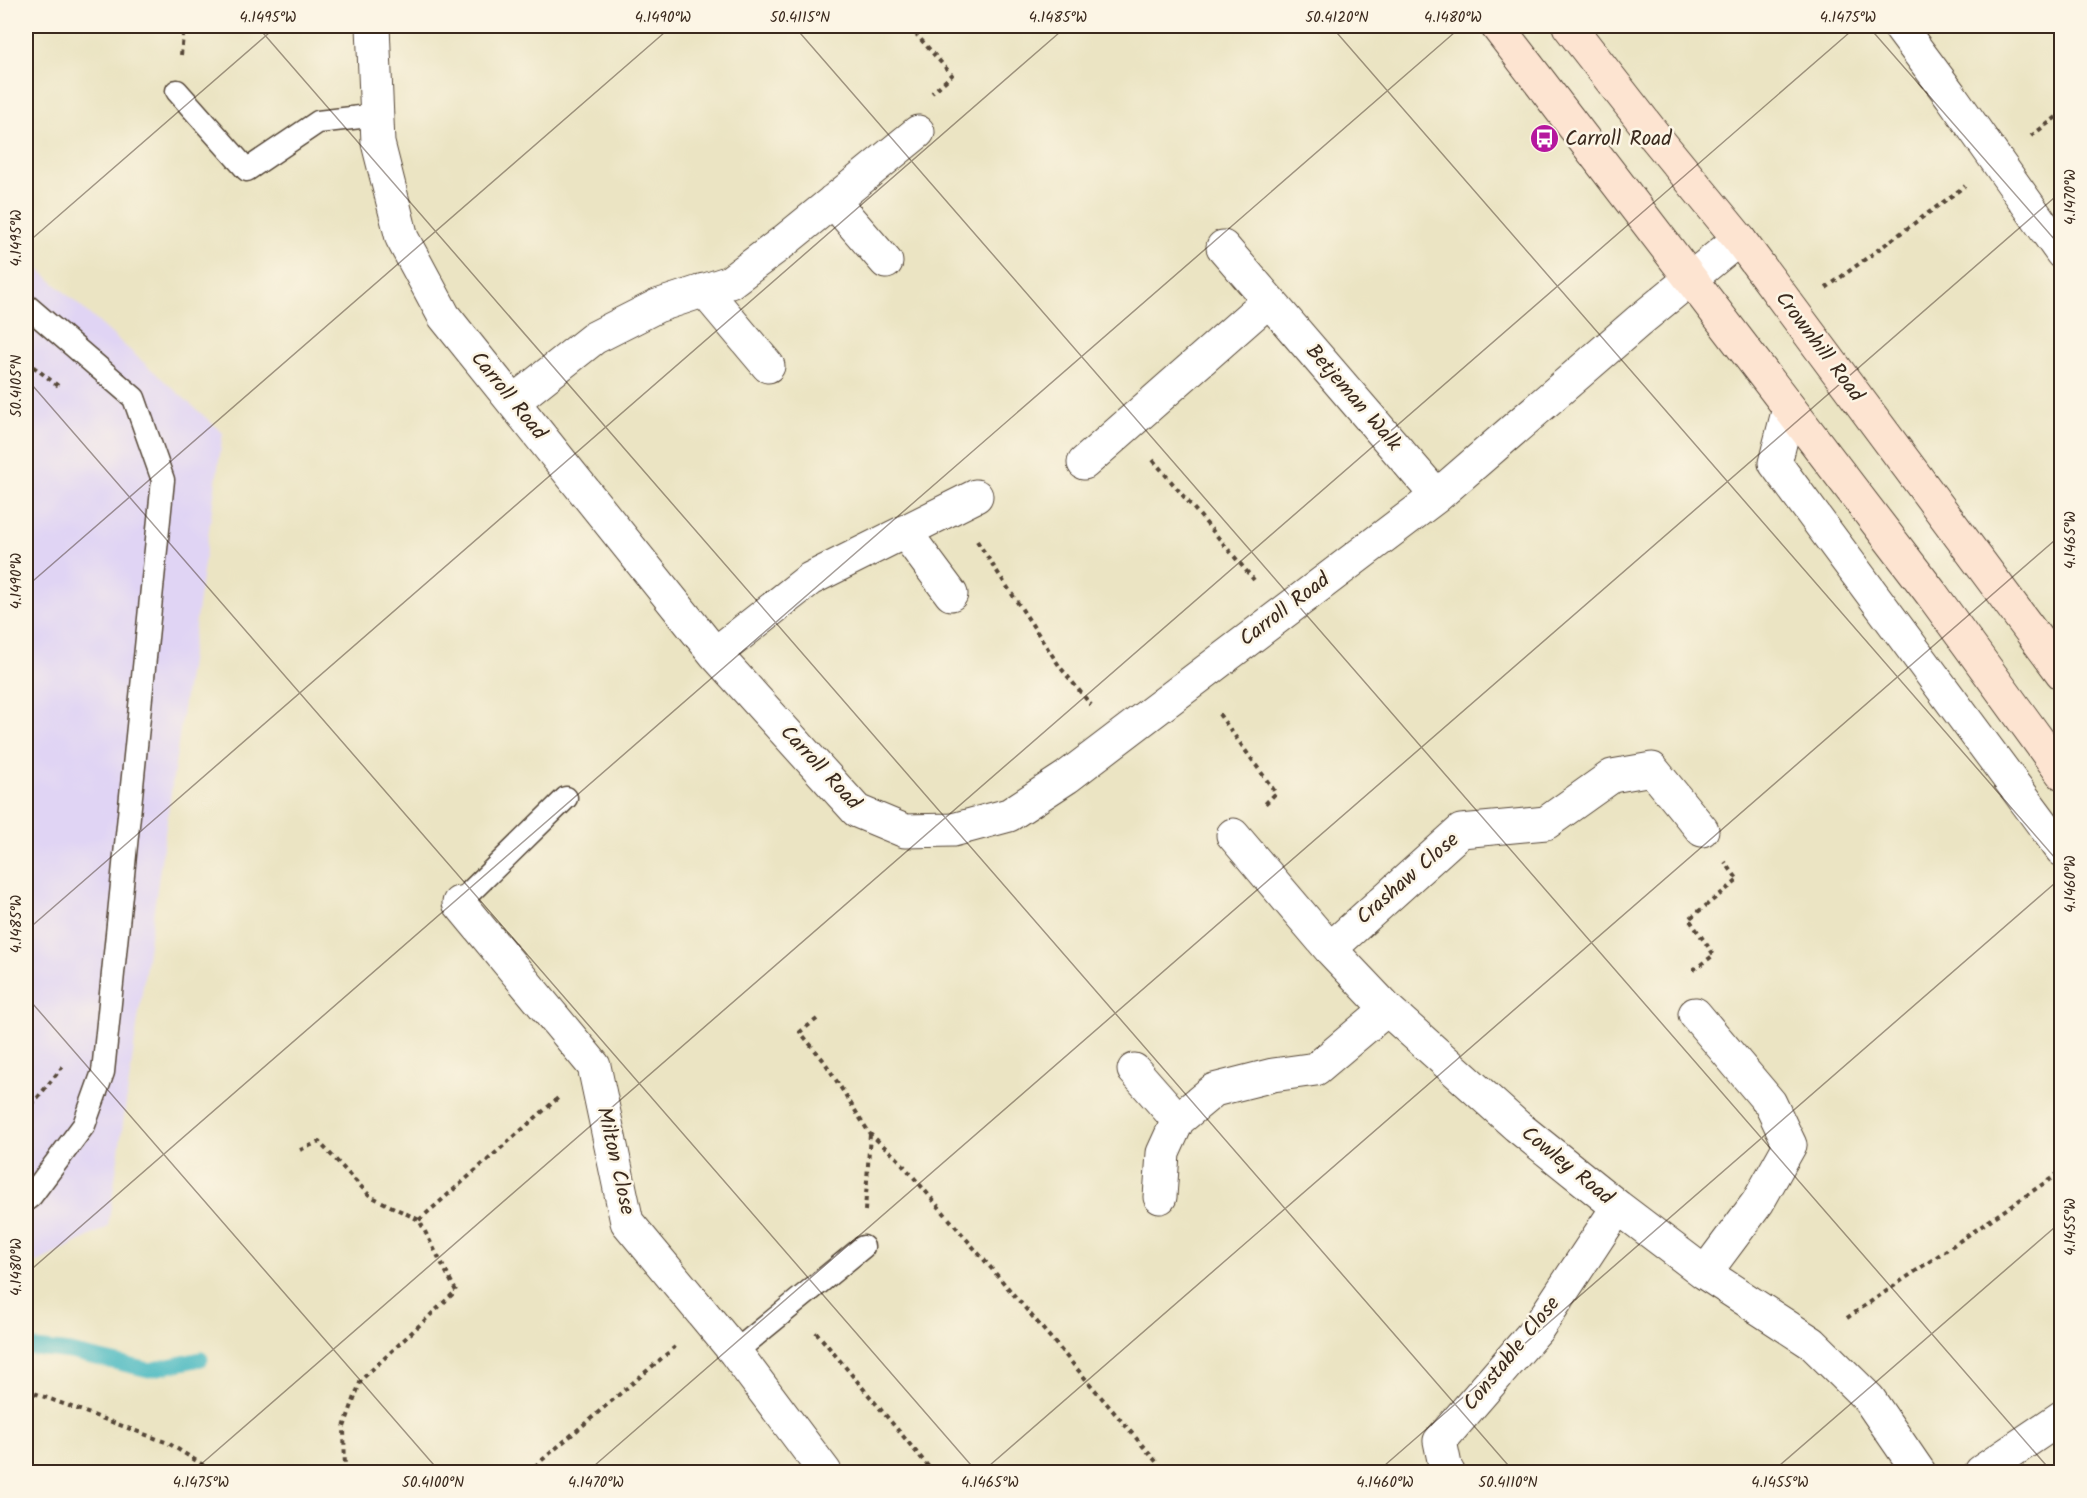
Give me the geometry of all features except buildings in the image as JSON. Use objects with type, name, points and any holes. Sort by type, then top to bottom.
[{"type":"main road","points":[[1497,26],[1931,593],[2061,772]]},
{"type":"main road","name":"Crownhill Road","points":[[1569,26],[1739,239],[2061,673]]},
{"type":"street","name":"Carroll Road","points":[[373,26],[378,143],[402,238],[444,316],[716,654],[857,812],[905,831],[953,830],[1009,814],[1066,777],[1437,496],[1690,278],[1739,239]]},
{"type":"street","points":[[1899,26],[2061,253]]},
{"type":"street","points":[[513,402],[594,338],[657,306],[730,282],[918,132]]},
{"type":"street","points":[[833,201],[886,262]]},
{"type":"street","name":"Betjeman Walk","points":[[1223,248],[1437,496]]},
{"type":"street","points":[[704,290],[768,366]]},
{"type":"street","points":[[1084,463],[1268,301]]},
{"type":"street","points":[[1789,408],[1775,463],[2061,850]]},
{"type":"street","points":[[716,654],[810,579],[967,500]]},
{"type":"street","points":[[905,532],[951,594]]},
{"type":"street","name":"Crashaw Close","points":[[1330,949],[1461,831],[1546,823],[1612,776],[1652,769],[1702,830]]},
{"type":"street","name":"Cowley Road","points":[[1233,835],[1330,949],[1387,1009],[1518,1126],[1618,1207],[1705,1273],[1812,1343],[1869,1399],[1919,1473]]},
{"type":"street","name":"Milton Close","points":[[459,903],[594,1066],[627,1222],[735,1352],[825,1473]]},
{"type":"street","points":[[1160,1197],[1163,1153],[1178,1120],[1214,1090],[1273,1075],[1316,1069],[1387,1009]]},
{"type":"street","points":[[1695,1014],[1770,1103],[1790,1145],[1758,1202],[1705,1273]]},
{"type":"street","points":[[1134,1070],[1178,1120]]},
{"type":"street","name":"Constable Close","points":[[1448,1473],[1440,1442],[1538,1328],[1618,1207]]},
{"type":"street","points":[[1981,1473],[2061,1417]]},
{"type":"lane","points":[[177,91],[247,170],[318,122],[377,114]]},
{"type":"lane","points":[[26,304],[134,398],[163,480],[103,1072],[84,1125],[26,1200]]},
{"type":"lane","points":[[459,903],[566,798]]},
{"type":"lane","points":[[735,1352],[863,1247]]},
{"type":"path","points":[[909,26],[952,75],[904,117],[918,132]]},
{"type":"path","points":[[1792,312],[1997,162]]},
{"type":"path","points":[[1125,427],[1282,613]]},
{"type":"path","points":[[967,500],[992,564],[1060,667],[1087,700]]},
{"type":"path","points":[[1194,679],[1276,794],[1233,835]]},
{"type":"path","points":[[1695,1014],[1673,985],[1714,955],[1689,919],[1738,880],[1702,830]]},
{"type":"path","points":[[817,1019],[800,1032],[824,1061],[870,1134],[898,1158],[1165,1473]]},
{"type":"path","points":[[419,1220],[594,1066]]},
{"type":"path","points":[[863,1247],[870,1134]]},
{"type":"path","points":[[300,1150],[319,1142],[370,1196],[419,1220],[456,1291],[361,1380],[344,1427],[345,1473]]},
{"type":"path","points":[[1812,1343],[2061,1171]]},
{"type":"path","points":[[794,1305],[933,1473]]},
{"type":"path","points":[[528,1473],[707,1319]]},
{"type":"path","points":[[26,1390],[168,1443],[214,1473]]},
{"type":"shaded area","points":[[26,258],[223,433],[108,1227],[26,1268]]},
{"type":"waterway","points":[[26,1347],[70,1352],[149,1370],[201,1359]]},
{"type":"place","name":"Carroll Road","points":[[1544,139]]}]
